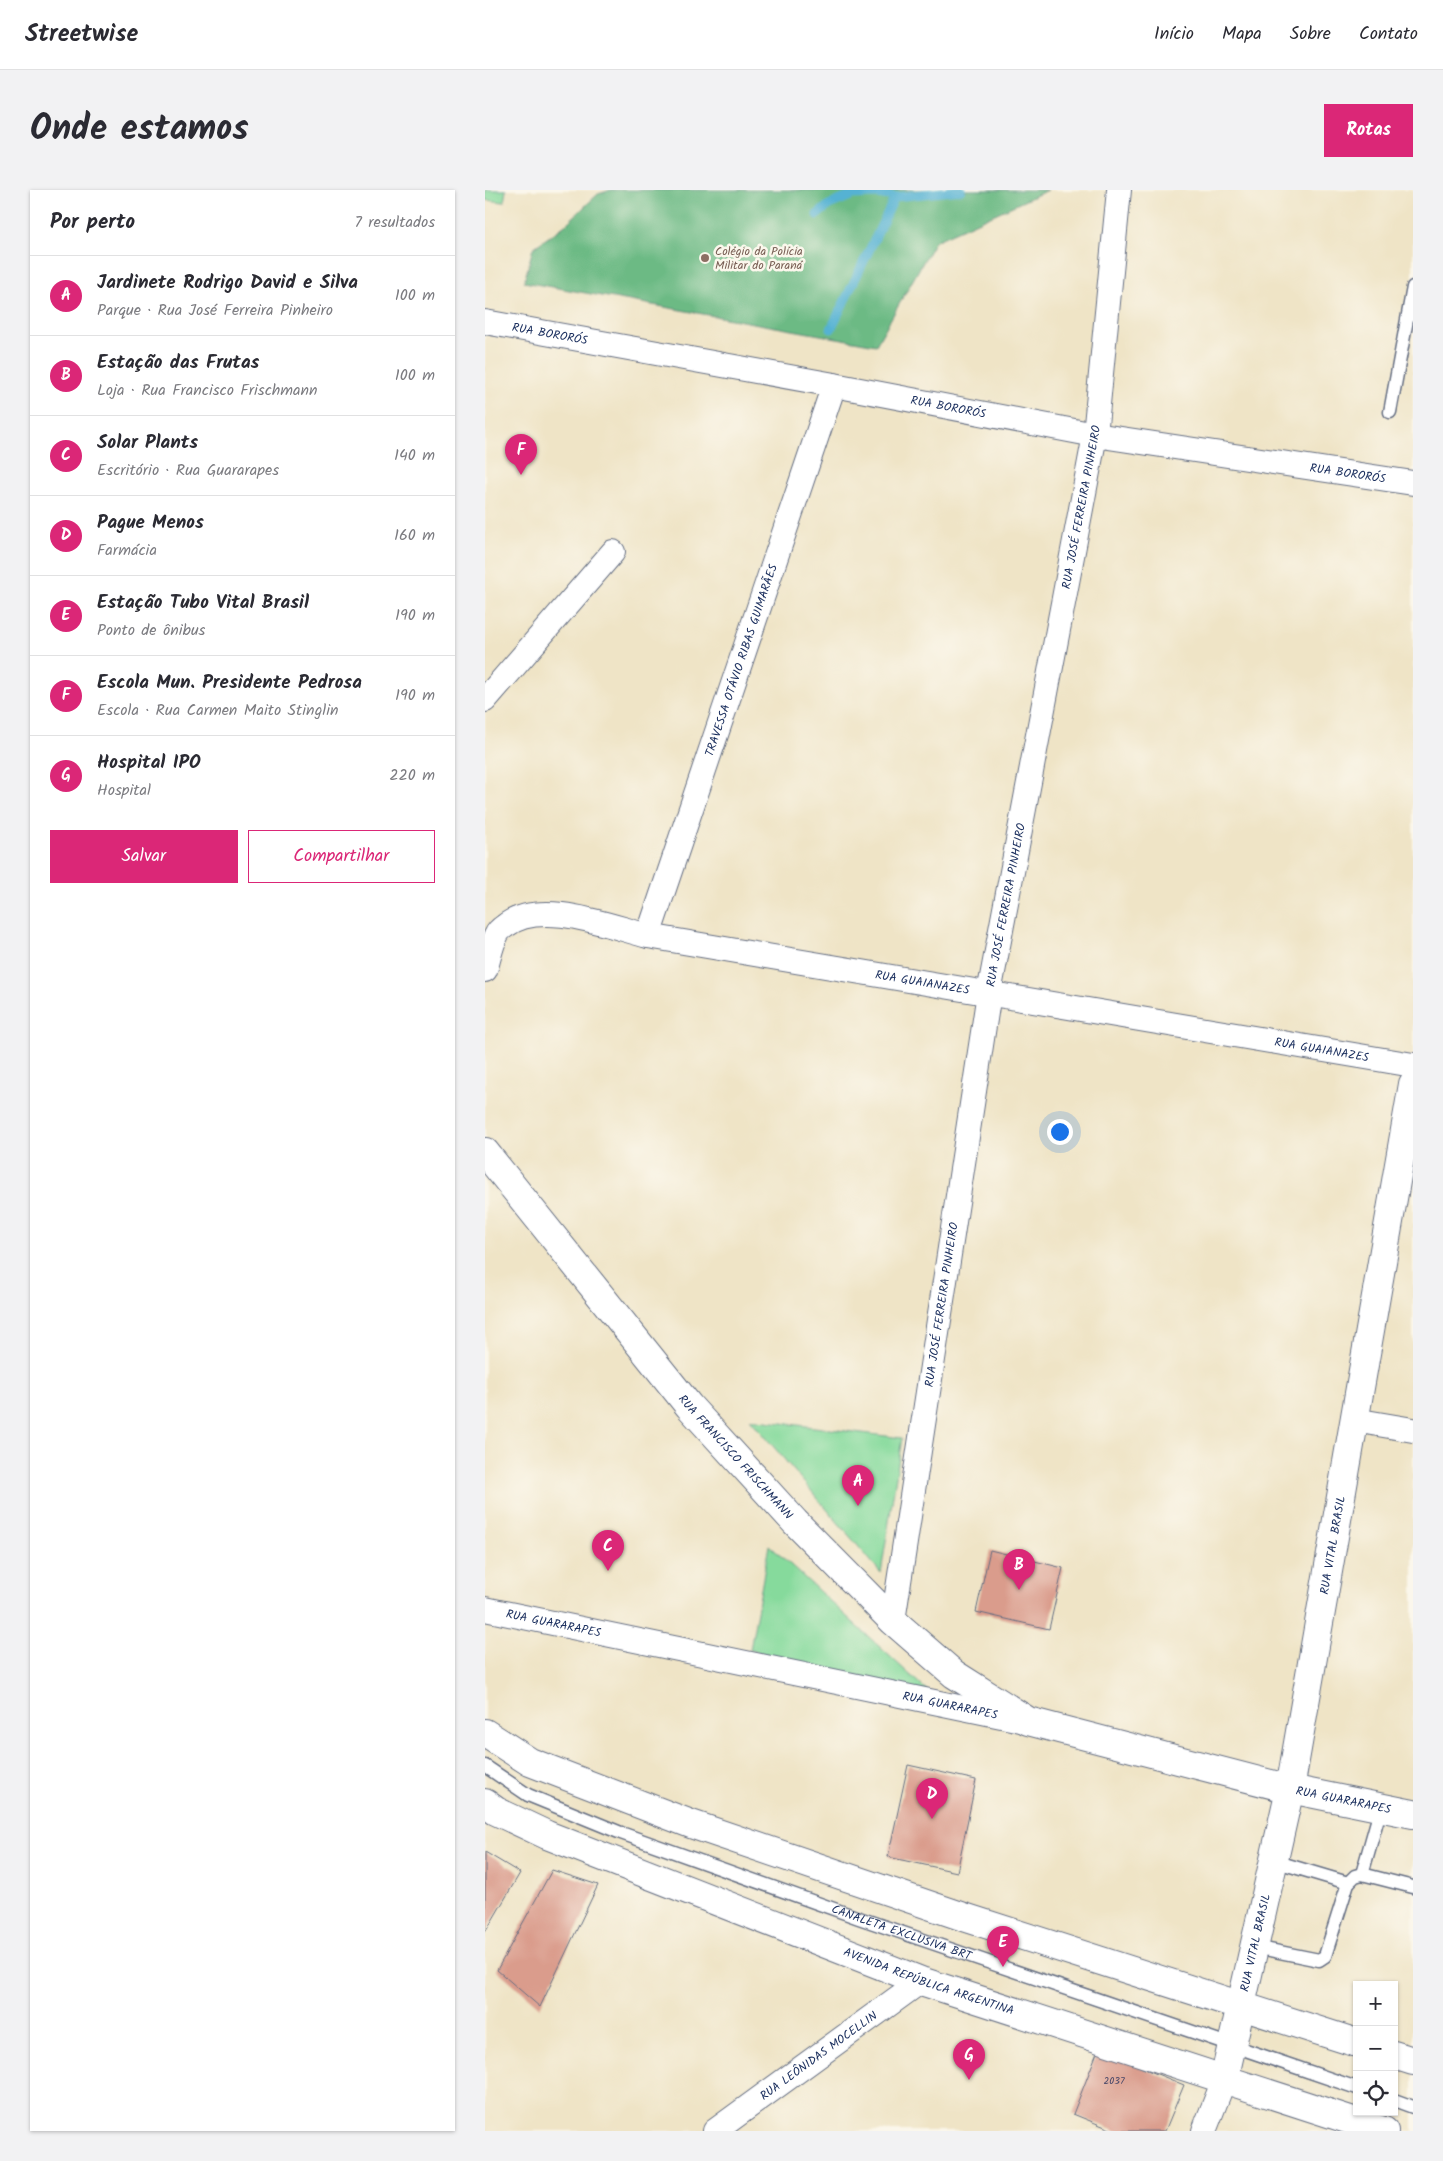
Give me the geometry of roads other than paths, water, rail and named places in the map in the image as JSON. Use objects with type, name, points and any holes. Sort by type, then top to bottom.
[{"type":"street","name":"RUA JOSÉ FERREIRA PINHEIRO","points":[[893,1621],[989,993],[1095,435],[1119,190]]},
{"type":"street","name":"RUA BORORÓS","points":[[485,322],[834,385],[1095,435],[1413,483]]},
{"type":"street","name":"TRAVESSA OTÁVIO RIBAS GUIMARÃES","points":[[648,936],[834,385]]},
{"type":"street","points":[[485,700],[613,552]]},
{"type":"street","name":"RUA GUAIANAZES","points":[[485,970],[497,932],[510,922],[525,915],[545,912],[565,915],[648,936],[1413,1065]]},
{"type":"street","name":"RUA VITAL BRASIL","points":[[1224,2080],[1290,1788],[1413,1084]]},
{"type":"street","name":"RUA FRANCISCO FRISCHMANN","points":[[485,1152],[689,1406],[795,1522],[893,1621],[954,1674],[1028,1721]]},
{"type":"street","points":[[1354,1420],[1413,1430]]},
{"type":"street","name":"RUA GUARARAPES","points":[[485,1609],[1028,1721],[1290,1788],[1413,1814]]},
{"type":"street","points":[[485,1732],[530,1762],[691,1824],[964,1916],[1353,2041]]},
{"type":"street","name":"AVENIDA REPÚBLICA ARGENTINA","points":[[485,1803],[496,1811],[547,1835],[921,1981],[1384,2131]]},
{"type":"street","name":"RUA LEÔNIDAS MOCELLIN","points":[[715,2131],[921,1981]]},
{"type":"street","points":[[1398,2056],[1413,2061]]},
{"type":"street","points":[[1204,2131],[1224,2080]]},
{"type":"lane","points":[[1390,412],[1413,287]]},
{"type":"lane","name":"CANALETA EXCLUSIVA BRT","points":[[485,1766],[528,1795],[621,1833],[859,1918],[1353,2087]]},
{"type":"lane","points":[[1362,1874],[1381,1807]]},
{"type":"lane","points":[[1274,1861],[1348,1883]]},
{"type":"lane","points":[[1255,1947],[1319,1960],[1325,1956],[1348,1883],[1355,1876],[1362,1874],[1413,1887]]},
{"type":"lane","points":[[1398,2101],[1413,2107]]},
{"type":"waterway","points":[[817,215],[829,205],[853,195],[877,194],[895,197],[961,190]]},
{"type":"waterway","points":[[831,329],[895,197]]},
{"type":"place","name":"Colégio da Polícia Militar do Paraná","points":[[705,258]]},
{"type":"place","name":"Escola Mun. Presidente Pedrosa","points":[[521,475]]},
{"type":"place","name":"Jardinete Rodrigo David e Silva","points":[[858,1506]]},
{"type":"place","name":"Solar Plants","points":[[608,1571]]},
{"type":"place","name":"Estação das Frutas","points":[[1019,1590]]},
{"type":"place","name":"Pague Menos","points":[[932,1819]]},
{"type":"place","name":"Estação Tubo Vital Brasil","points":[[1003,1967]]},
{"type":"place","name":"Hospital IPO","points":[[969,2080]]}]
